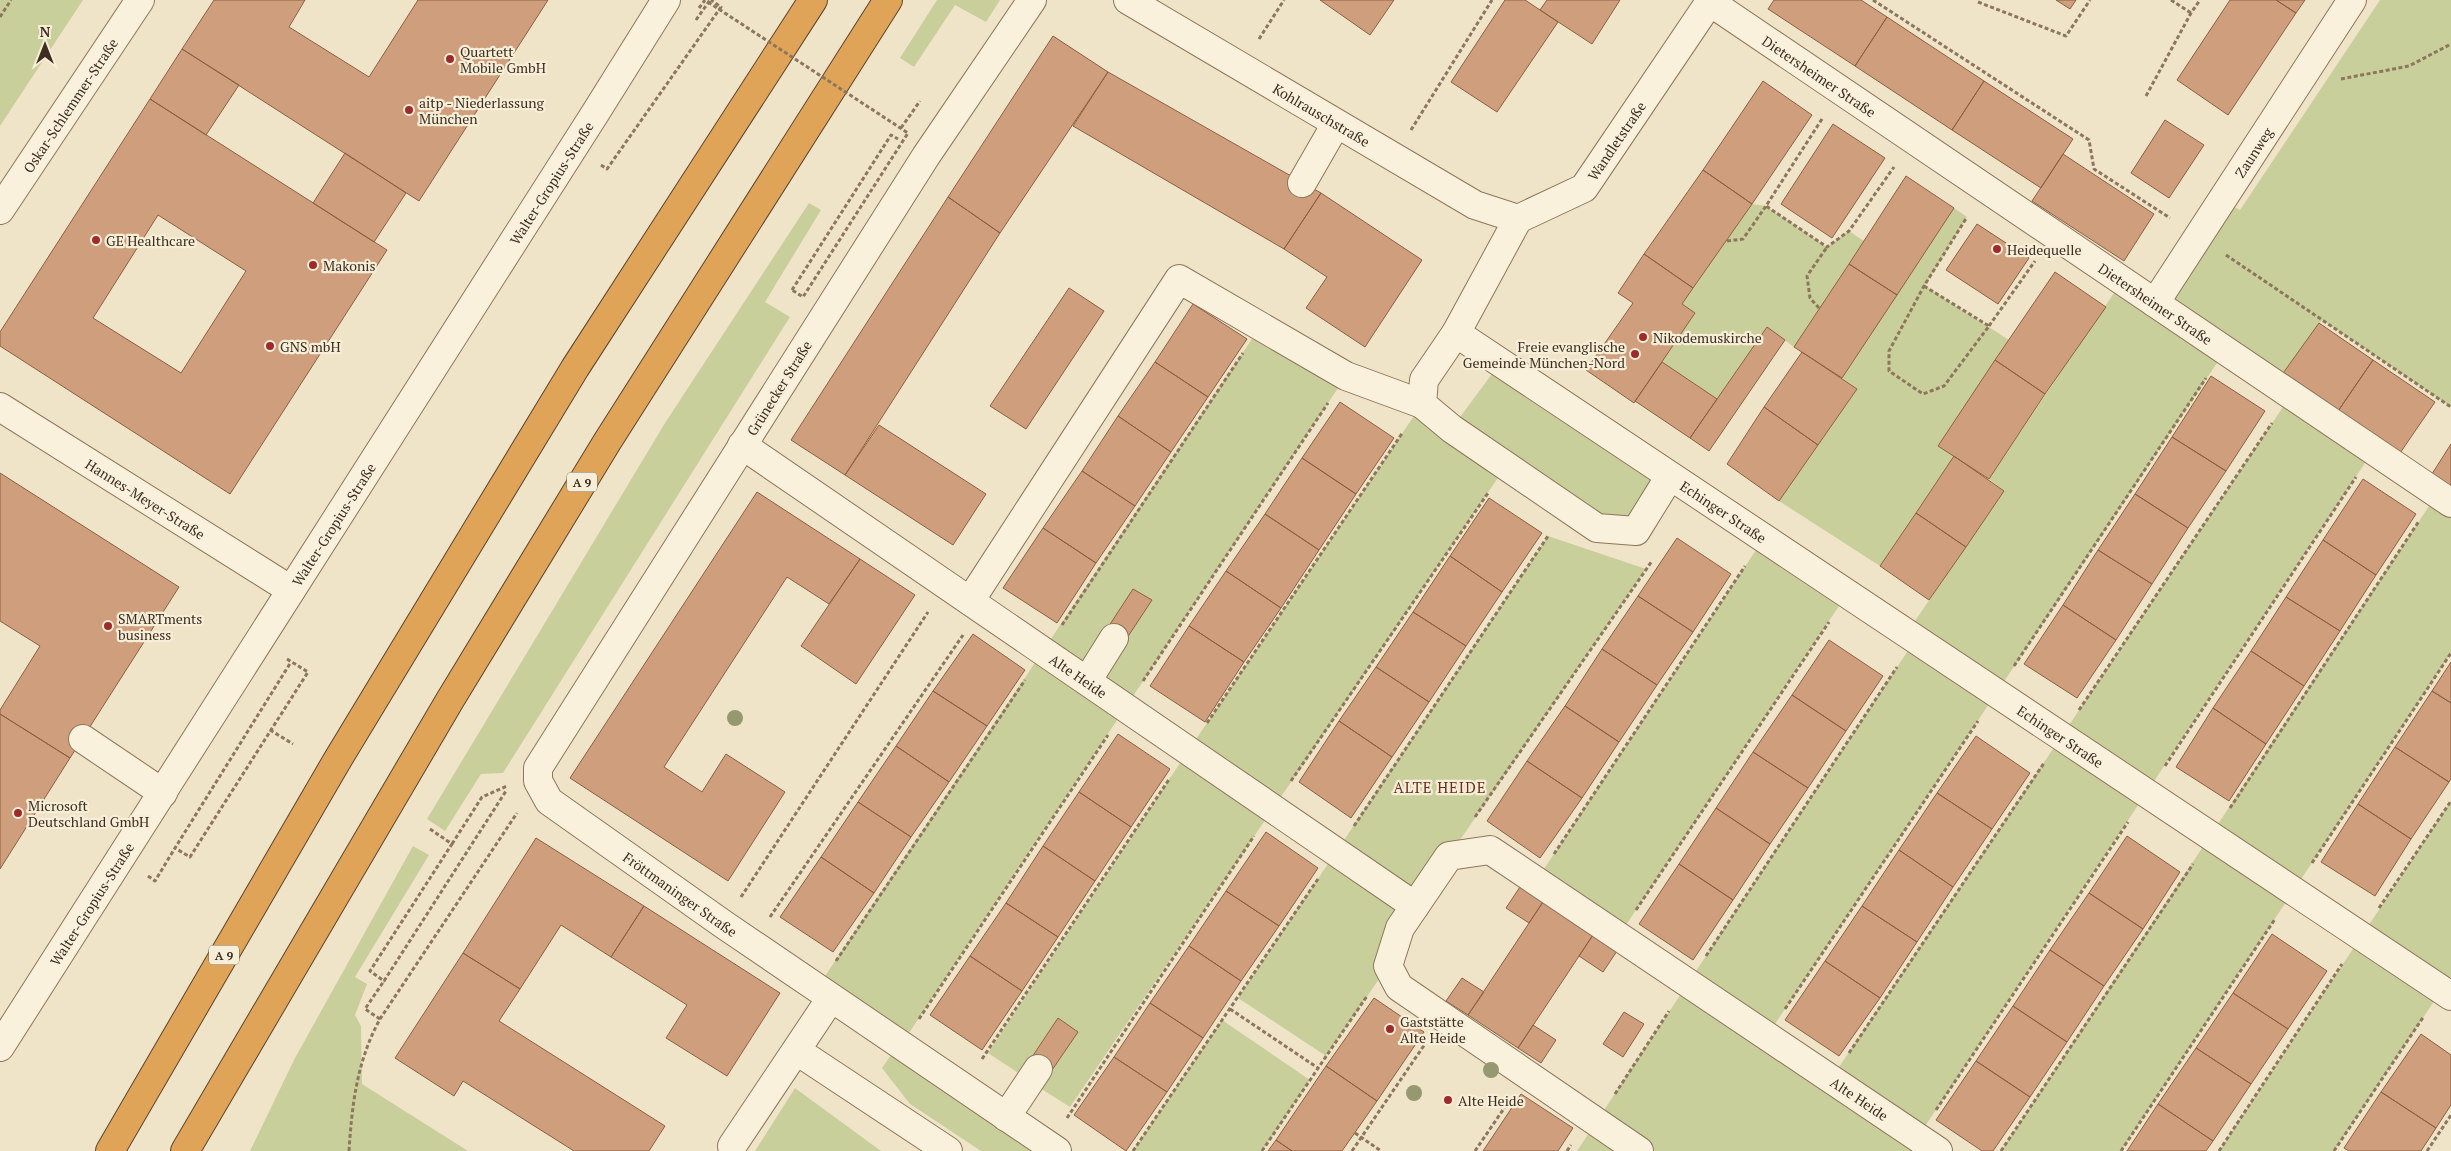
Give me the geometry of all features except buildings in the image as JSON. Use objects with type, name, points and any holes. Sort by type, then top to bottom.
[{"type":"highway","name":"A 9","points":[[110,1151],[338,759],[575,368],[813,0]]},
{"type":"highway","name":"A 9","points":[[185,1151],[440,717],[602,450],[888,0]]},
{"type":"street","name":"Oskar-Schlemmer-Straße","points":[[0,210],[140,0]]},
{"type":"street","name":"Walter-Gropius-Straße","points":[[0,1047],[666,0]]},
{"type":"street","name":"Grünecker Straße","points":[[538,781],[538,768],[742,445],[926,156],[1032,0]]},
{"type":"street","name":"Kohlrauschstraße","points":[[1128,0],[1474,205],[1518,220]]},
{"type":"street","name":"Zaunweg","points":[[2155,303],[2352,0]]},
{"type":"street","name":"Dietersheimer Straße","points":[[1710,1],[1840,91],[2444,498]]},
{"type":"street","name":"Wandletstraße","points":[[1518,220],[1584,188],[1710,1]]},
{"type":"street","points":[[1302,183],[1336,124]]},
{"type":"street","points":[[1422,404],[1424,380],[1456,333],[1518,220]]},
{"type":"street","name":"Echinger Straße","points":[[976,605],[1179,279],[1346,376],[1422,404],[1452,428],[1597,528],[1636,531],[1670,476]]},
{"type":"street","name":"Echinger Straße","points":[[1456,333],[2446,993]]},
{"type":"street","name":"Hannes-Meyer-Straße","points":[[0,407],[292,590]]},
{"type":"street","name":"Alte Heide","points":[[742,445],[1415,906]]},
{"type":"street","points":[[1087,681],[1114,638]]},
{"type":"street","points":[[83,739],[163,793]]},
{"type":"street","name":"Fröttmaninger Straße","points":[[538,781],[549,801],[752,944],[1053,1148]]},
{"type":"street","name":"Alte Heide","points":[[1449,856],[1490,850],[1928,1144]]},
{"type":"street","points":[[1449,856],[1400,928],[1388,966],[1399,987],[1639,1151]]},
{"type":"street","points":[[732,1146],[797,1051],[824,993]]},
{"type":"street","points":[[797,1051],[948,1151]]},
{"type":"street","points":[[1006,1117],[1038,1070]]},
{"type":"path","points":[[0,17],[11,0]]},
{"type":"path","points":[[1241,68],[1284,0]]},
{"type":"path","points":[[1393,157],[1492,0]]},
{"type":"path","points":[[1873,0],[2089,140],[2094,169],[2198,236],[2451,407]]},
{"type":"path","points":[[1978,2],[2066,36],[2090,0]]},
{"type":"path","points":[[2171,0],[2191,13]]},
{"type":"path","points":[[2146,96],[2200,0]]},
{"type":"path","points":[[702,10],[710,1]]},
{"type":"path","points":[[710,1],[908,133],[803,297],[792,290],[891,135]]},
{"type":"path","points":[[607,169],[720,7],[710,1]]},
{"type":"path","points":[[2307,68],[2331,80],[2409,66],[2451,44]]},
{"type":"path","points":[[1727,241],[1743,239],[1840,91]]},
{"type":"path","points":[[901,128],[907,120]]},
{"type":"path","points":[[1819,308],[1810,298],[1807,276],[1827,247],[1849,231],[1913,139]]},
{"type":"path","points":[[1985,189],[1924,286],[1889,351],[1889,371],[1923,394],[1944,386],[1990,326],[2053,235]]},
{"type":"path","points":[[1766,206],[1827,247]]},
{"type":"path","points":[[1924,286],[1990,326]]},
{"type":"path","points":[[824,993],[1044,652],[1260,327]]},
{"type":"path","points":[[1767,1037],[2225,350]]},
{"type":"path","points":[[901,1045],[1346,376]]},
{"type":"path","points":[[1831,1079],[2291,395]]},
{"type":"path","points":[[963,1087],[1422,404]]},
{"type":"path","points":[[1928,1144],[2147,794],[2373,451]]},
{"type":"path","points":[[1053,1148],[1272,808],[1506,466]]},
{"type":"path","points":[[2001,1151],[2211,837],[2444,498]]},
{"type":"path","points":[[1133,1151],[1337,852],[1567,508]]},
{"type":"path","points":[[1536,882],[1764,538]]},
{"type":"path","points":[[1449,856],[1656,554]]},
{"type":"path","points":[[723,924],[946,585]]},
{"type":"path","points":[[1618,937],[1847,594]]},
{"type":"path","points":[[752,944],[976,605]]},
{"type":"path","points":[[1596,1122],[1915,640]]},
{"type":"path","points":[[2122,1151],[2451,653]]},
{"type":"path","points":[[162,870],[175,848],[291,662],[308,672],[190,857],[175,848]]},
{"type":"path","points":[[270,730],[293,744]]},
{"type":"path","points":[[350,1151],[352,1105],[358,1073],[368,1041],[380,1019],[538,781]]},
{"type":"path","points":[[380,1019],[365,1009],[384,981],[510,785],[482,797],[370,972],[384,981]]},
{"type":"path","points":[[2219,1151],[2451,801]]},
{"type":"path","points":[[430,829],[452,844]]},
{"type":"path","points":[[1262,1151],[1388,966]]},
{"type":"path","points":[[2334,1151],[2446,993]]},
{"type":"path","points":[[1230,1009],[1318,1068]]},
{"type":"path","points":[[1352,1151],[1443,1017]]},
{"type":"path","points":[[1475,1151],[1527,1074]]},
{"type":"path","points":[[2427,1151],[2451,1115]]},
{"type":"path","points":[[1355,1133],[1382,1151]]},
{"type":"green space","points":[[0,0],[83,0],[0,126]]},
{"type":"green space","points":[[937,0],[1000,0],[986,22],[955,5],[914,67],[900,58]]},
{"type":"green space","points":[[2380,0],[2451,0],[2451,407],[2322,320],[2281,376],[2225,351],[1767,1036],[1831,1079],[2291,395],[2373,451],[1918,1137],[1938,1151],[1577,1151],[1915,640],[1906,634],[2004,491],[1989,479],[2122,281],[2154,303],[2222,200],[2240,210]]},
{"type":"green space","points":[[809,203],[821,210],[765,302],[790,317],[503,773],[481,774],[445,831],[427,819],[665,423]]},
{"type":"green space","points":[[1752,204],[1766,206],[1827,247],[1849,231],[1864,241],[1794,347],[1767,327],[1717,399],[1662,362],[1695,313],[1682,304]]},
{"type":"green space","points":[[1954,208],[1967,217],[1925,286],[2009,340],[1938,446],[1954,456],[1880,566],[1779,501],[1857,389],[1842,378]]},
{"type":"green space","points":[[1260,327],[1346,376],[901,1045],[817,988]]},
{"type":"green space","points":[[1500,363],[1670,476],[1636,531],[1597,528],[1506,466],[1070,1107],[1040,1088],[1078,1032],[1058,1018],[1020,1074],[988,1053],[1188,751],[1422,404],[1452,428]]},
{"type":"green space","points":[[2437,494],[2451,503],[2451,653],[2121,1151],[2001,1151]]},
{"type":"green space","points":[[1548,536],[1646,569],[1449,856],[1388,966],[1326,1056],[1238,998]]},
{"type":"green space","points":[[1764,538],[1847,594],[1618,937],[1536,881]]},
{"type":"green space","points":[[2451,801],[2451,976],[2334,1151],[2219,1151]]},
{"type":"green space","points":[[413,846],[429,855],[355,977],[367,984],[355,1015],[361,1026],[362,1084],[468,1151],[250,1151],[295,1058]]},
{"type":"green space","points":[[1222,1020],[1310,1080],[1262,1151],[1133,1151]]},
{"type":"green space","points":[[891,1055],[906,1061],[1038,1151],[981,1151],[910,1104],[882,1068]]},
{"type":"green space","points":[[795,1088],[881,1151],[755,1151]]},
{"type":"place","name":"Quartett Mobile GmbH","points":[[450,59]]},
{"type":"place","name":"aitp - Niederlassung München","points":[[409,110]]},
{"type":"place","name":"GE Healthcare","points":[[96,240]]},
{"type":"place","name":"Heidequelle","points":[[1997,249]]},
{"type":"place","name":"Makonis","points":[[313,265]]},
{"type":"place","name":"Nikodemuskirche","points":[[1643,337]]},
{"type":"place","name":"GNS mbH","points":[[270,346]]},
{"type":"place","name":"Freie evanglische Gemeinde München-Nord","points":[[1635,354]]},
{"type":"place","name":"SMARTments business","points":[[108,626]]},
{"type":"place","name":"Microsoft Deutschland GmbH","points":[[18,813]]},
{"type":"place","name":"Gaststätte Alte Heide","points":[[1390,1029]]},
{"type":"place","name":"Alte Heide","points":[[1448,1100]]},
{"type":"district","name":"ALTE HEIDE","points":[[1440,787]]}]
